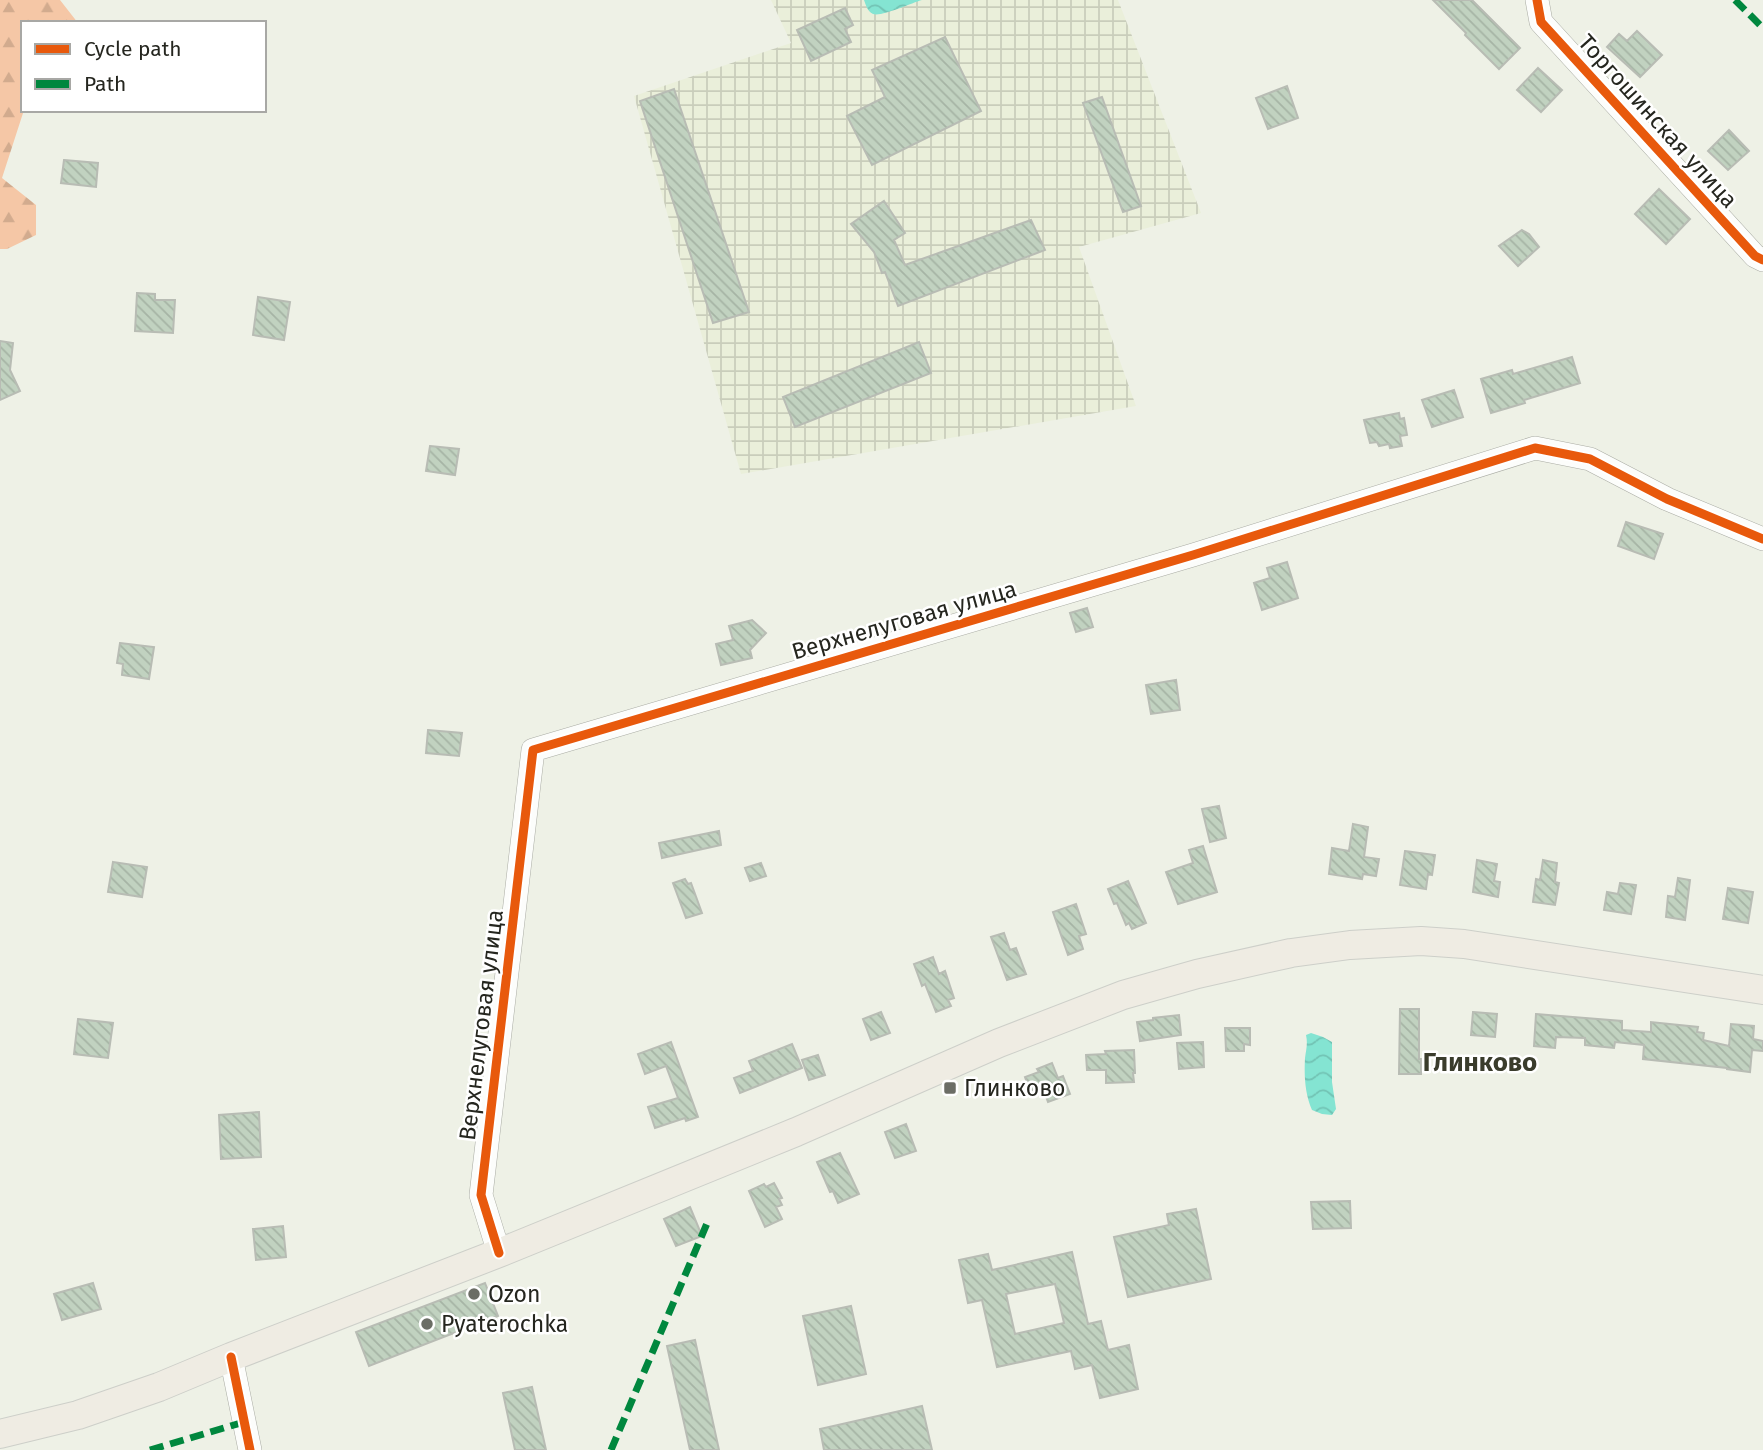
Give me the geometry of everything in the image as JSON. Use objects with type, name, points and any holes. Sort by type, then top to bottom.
[{"type":"main road","points":[[0,1434],[78,1415],[159,1387],[796,1132],[999,1043],[1123,995],[1197,974],[1291,953],[1350,945],[1421,941],[1464,944],[1763,990]]},
{"type":"street","name":"Торгошинская улица","points":[[1537,0],[1541,22],[1755,256],[1763,260]]},
{"type":"street","name":"Верхнелуговая улица","points":[[499,1253],[481,1195],[533,750],[1193,555],[1535,448],[1590,458],[1667,499],[1763,540]]},
{"type":"street","points":[[231,1357],[250,1450]]},
{"type":"shaded area","points":[[771,0],[1118,0],[1201,213],[1079,247],[1136,406],[741,474],[634,96],[791,43]]},
{"type":"green space","points":[[0,0],[60,0],[76,21],[21,21],[21,112],[23,112],[2,178],[36,205],[36,235],[7,249],[0,249]]},
{"type":"water","points":[[864,0],[922,0],[890,12],[873,14]]},
{"type":"water","points":[[1311,1033],[1332,1042],[1332,1082],[1336,1109],[1332,1115],[1312,1110],[1308,1098],[1305,1085],[1306,1035]]},
{"type":"building","points":[[1433,0],[1472,0],[1520,48],[1499,69]]},
{"type":"building","points":[[845,8],[853,25],[845,29],[851,42],[811,61],[797,30]]},
{"type":"building","points":[[1637,31],[1662,55],[1640,77],[1607,47],[1619,34],[1627,41]]},
{"type":"building","points":[[945,37],[981,111],[872,165],[847,116],[885,97],[872,70]]},
{"type":"building","points":[[1538,68],[1562,90],[1541,112],[1517,90]]},
{"type":"building","points":[[1287,86],[1298,118],[1268,129],[1256,98]]},
{"type":"building","points":[[674,89],[749,312],[713,323],[640,101]]},
{"type":"building","points":[[1102,97],[1141,206],[1123,212],[1083,103]]},
{"type":"building","points":[[1729,130],[1749,151],[1728,170],[1708,151]]},
{"type":"building","points":[[64,160],[98,163],[96,187],[61,183]]},
{"type":"building","points":[[1659,189],[1690,219],[1666,244],[1635,214]]},
{"type":"building","points":[[884,201],[905,233],[894,240],[905,265],[1031,220],[1045,250],[898,306],[874,252],[851,224]]},
{"type":"building","points":[[1522,230],[1529,234],[1539,247],[1518,266],[1499,246]]},
{"type":"building","points":[[137,293],[155,294],[155,300],[175,300],[173,333],[135,331]]},
{"type":"building","points":[[258,297],[290,302],[284,340],[253,335]]},
{"type":"building","points":[[0,341],[13,343],[10,370],[20,391],[0,400]]},
{"type":"building","points":[[919,342],[931,373],[795,427],[783,397]]},
{"type":"building","points":[[1572,357],[1580,383],[1491,413],[1481,379],[1512,370],[1513,374]]},
{"type":"building","points":[[1454,390],[1463,417],[1432,427],[1422,400]]},
{"type":"building","points":[[1399,413],[1400,419],[1404,418],[1407,435],[1400,436],[1402,446],[1390,448],[1389,444],[1379,446],[1377,442],[1370,443],[1364,420]]},
{"type":"building","points":[[430,446],[459,449],[455,475],[426,471]]},
{"type":"building","points":[[1626,522],[1663,534],[1654,559],[1618,546]]},
{"type":"building","points":[[1287,562],[1298,598],[1262,610],[1254,583],[1270,578],[1267,568]]},
{"type":"building","points":[[1087,608],[1093,627],[1076,632],[1070,613]]},
{"type":"building","points":[[752,620],[766,633],[750,650],[752,658],[721,665],[716,644],[733,640],[729,626]]},
{"type":"building","points":[[120,643],[154,647],[149,679],[122,675],[123,664],[117,663]]},
{"type":"building","points":[[1176,680],[1180,710],[1151,714],[1146,685]]},
{"type":"building","points":[[428,730],[462,733],[459,756],[426,753]]},
{"type":"building","points":[[1219,806],[1226,838],[1210,842],[1202,809]]},
{"type":"building","points":[[1353,824],[1368,827],[1364,857],[1379,859],[1376,876],[1363,874],[1362,879],[1329,874],[1332,848],[1349,851]]},
{"type":"building","points":[[719,831],[721,845],[662,858],[659,843]]},
{"type":"building","points":[[1203,846],[1217,892],[1178,904],[1166,872],[1193,863],[1189,850]]},
{"type":"building","points":[[1405,851],[1435,855],[1432,875],[1428,874],[1426,889],[1400,885]]},
{"type":"building","points":[[1477,860],[1497,864],[1494,881],[1500,882],[1498,897],[1473,892]]},
{"type":"building","points":[[1543,860],[1557,863],[1555,882],[1559,883],[1555,905],[1533,902],[1536,879],[1540,880]]},
{"type":"building","points":[[113,862],[147,867],[142,897],[108,892]]},
{"type":"building","points":[[761,863],[766,876],[750,881],[745,868]]},
{"type":"building","points":[[1678,878],[1690,880],[1685,920],[1666,917],[1668,896],[1675,897]]},
{"type":"building","points":[[685,879],[688,884],[691,883],[702,913],[686,918],[673,883]]},
{"type":"building","points":[[1128,881],[1146,923],[1132,929],[1129,923],[1126,925],[1108,889]]},
{"type":"building","points":[[1620,883],[1636,885],[1631,914],[1604,910],[1607,892],[1618,894]]},
{"type":"building","points":[[1728,888],[1753,892],[1748,923],[1723,919]]},
{"type":"building","points":[[1076,904],[1086,934],[1079,936],[1083,949],[1068,955],[1053,912]]},
{"type":"building","points":[[1004,933],[1010,950],[1016,948],[1026,974],[1007,980],[991,937]]},
{"type":"building","points":[[933,957],[939,974],[945,971],[954,998],[948,1000],[951,1006],[936,1012],[914,964]]},
{"type":"building","points":[[1400,1009],[1419,1009],[1421,1074],[1399,1074]]},
{"type":"building","points":[[881,1012],[890,1033],[871,1040],[863,1019]]},
{"type":"building","points":[[1473,1012],[1497,1014],[1495,1037],[1471,1035]]},
{"type":"building","points":[[1536,1014],[1622,1021],[1622,1030],[1651,1032],[1651,1022],[1698,1027],[1697,1032],[1704,1033],[1703,1040],[1729,1046],[1731,1024],[1754,1026],[1753,1039],[1763,1041],[1763,1051],[1752,1050],[1750,1072],[1643,1059],[1644,1045],[1615,1042],[1614,1048],[1585,1045],[1585,1038],[1556,1037],[1555,1048],[1534,1046]]},
{"type":"building","points":[[1179,1015],[1181,1035],[1140,1041],[1137,1022]]},
{"type":"building","points":[[78,1019],[113,1023],[108,1058],[74,1054]]},
{"type":"building","points":[[1225,1028],[1250,1028],[1250,1045],[1244,1044],[1244,1051],[1226,1051]]},
{"type":"building","points":[[671,1042],[698,1117],[686,1121],[685,1118],[655,1128],[648,1107],[678,1098],[666,1066],[645,1074],[638,1054]]},
{"type":"building","points":[[1203,1042],[1204,1067],[1179,1069],[1177,1043]]},
{"type":"building","points":[[792,1044],[802,1068],[740,1093],[734,1078],[753,1071],[749,1061]]},
{"type":"building","points":[[1134,1050],[1134,1082],[1106,1083],[1106,1070],[1087,1070],[1086,1055]]},
{"type":"building","points":[[818,1055],[825,1075],[809,1080],[802,1060]]},
{"type":"building","points":[[1052,1063],[1058,1078],[1063,1076],[1070,1094],[1048,1102],[1042,1086],[1030,1091],[1025,1077]]},
{"type":"building","points":[[259,1112],[261,1157],[221,1159],[219,1115]]},
{"type":"building","points":[[906,1124],[916,1151],[895,1158],[885,1132]]},
{"type":"building","points":[[840,1153],[859,1194],[838,1203],[833,1191],[830,1192],[817,1162]]},
{"type":"building","points":[[774,1183],[782,1198],[779,1199],[782,1205],[776,1207],[782,1219],[765,1227],[749,1191]]},
{"type":"building","points":[[1350,1201],[1351,1228],[1313,1229],[1311,1202]]},
{"type":"building","points":[[690,1207],[702,1236],[676,1246],[664,1219]]},
{"type":"building","points":[[1196,1209],[1211,1279],[1128,1297],[1114,1237],[1169,1225],[1167,1214]]},
{"type":"building","points":[[283,1226],[286,1257],[256,1260],[253,1229]]},
{"type":"building","points":[[1072,1252],[1088,1324],[1101,1321],[1108,1350],[1129,1345],[1138,1389],[1100,1398],[1092,1365],[1075,1369],[1071,1351],[997,1367],[982,1300],[968,1303],[959,1260],[988,1254],[992,1270]],"holes":[[[1055,1284],[1064,1323],[1015,1334],[1006,1294]]]},
{"type":"building","points":[[93,1283],[101,1309],[62,1320],[54,1294]]},
{"type":"building","name":"Pyaterochka","points":[[485,1283],[498,1316],[369,1366],[356,1332]]},
{"type":"building","points":[[851,1306],[866,1374],[818,1385],[803,1316]]},
{"type":"building","points":[[695,1340],[719,1450],[690,1450],[667,1346]]},
{"type":"building","points":[[532,1387],[546,1450],[515,1450],[503,1393]]},
{"type":"building","points":[[922,1406],[932,1450],[824,1450],[820,1429]]},
{"type":"marked path","points":[[1735,0],[1763,28]]},
{"type":"marked path","points":[[611,1450],[708,1221]]},
{"type":"marked path","points":[[150,1450],[244,1422]]},
{"type":"cycle path","points":[[1537,0],[1541,22],[1755,256],[1763,260]]},
{"type":"cycle path","points":[[499,1253],[481,1195],[533,750],[1193,555],[1535,448],[1590,459],[1667,499],[1763,539]]},
{"type":"cycle path","points":[[231,1357],[250,1450]]},
{"type":"place","name":"Глинково","points":[[950,1088]]},
{"type":"place","name":"Ozon","points":[[474,1294]]},
{"type":"place","name":"Pyaterochka","points":[[427,1324]]},
{"type":"district","name":"Глинково","points":[[1480,1062]]}]
